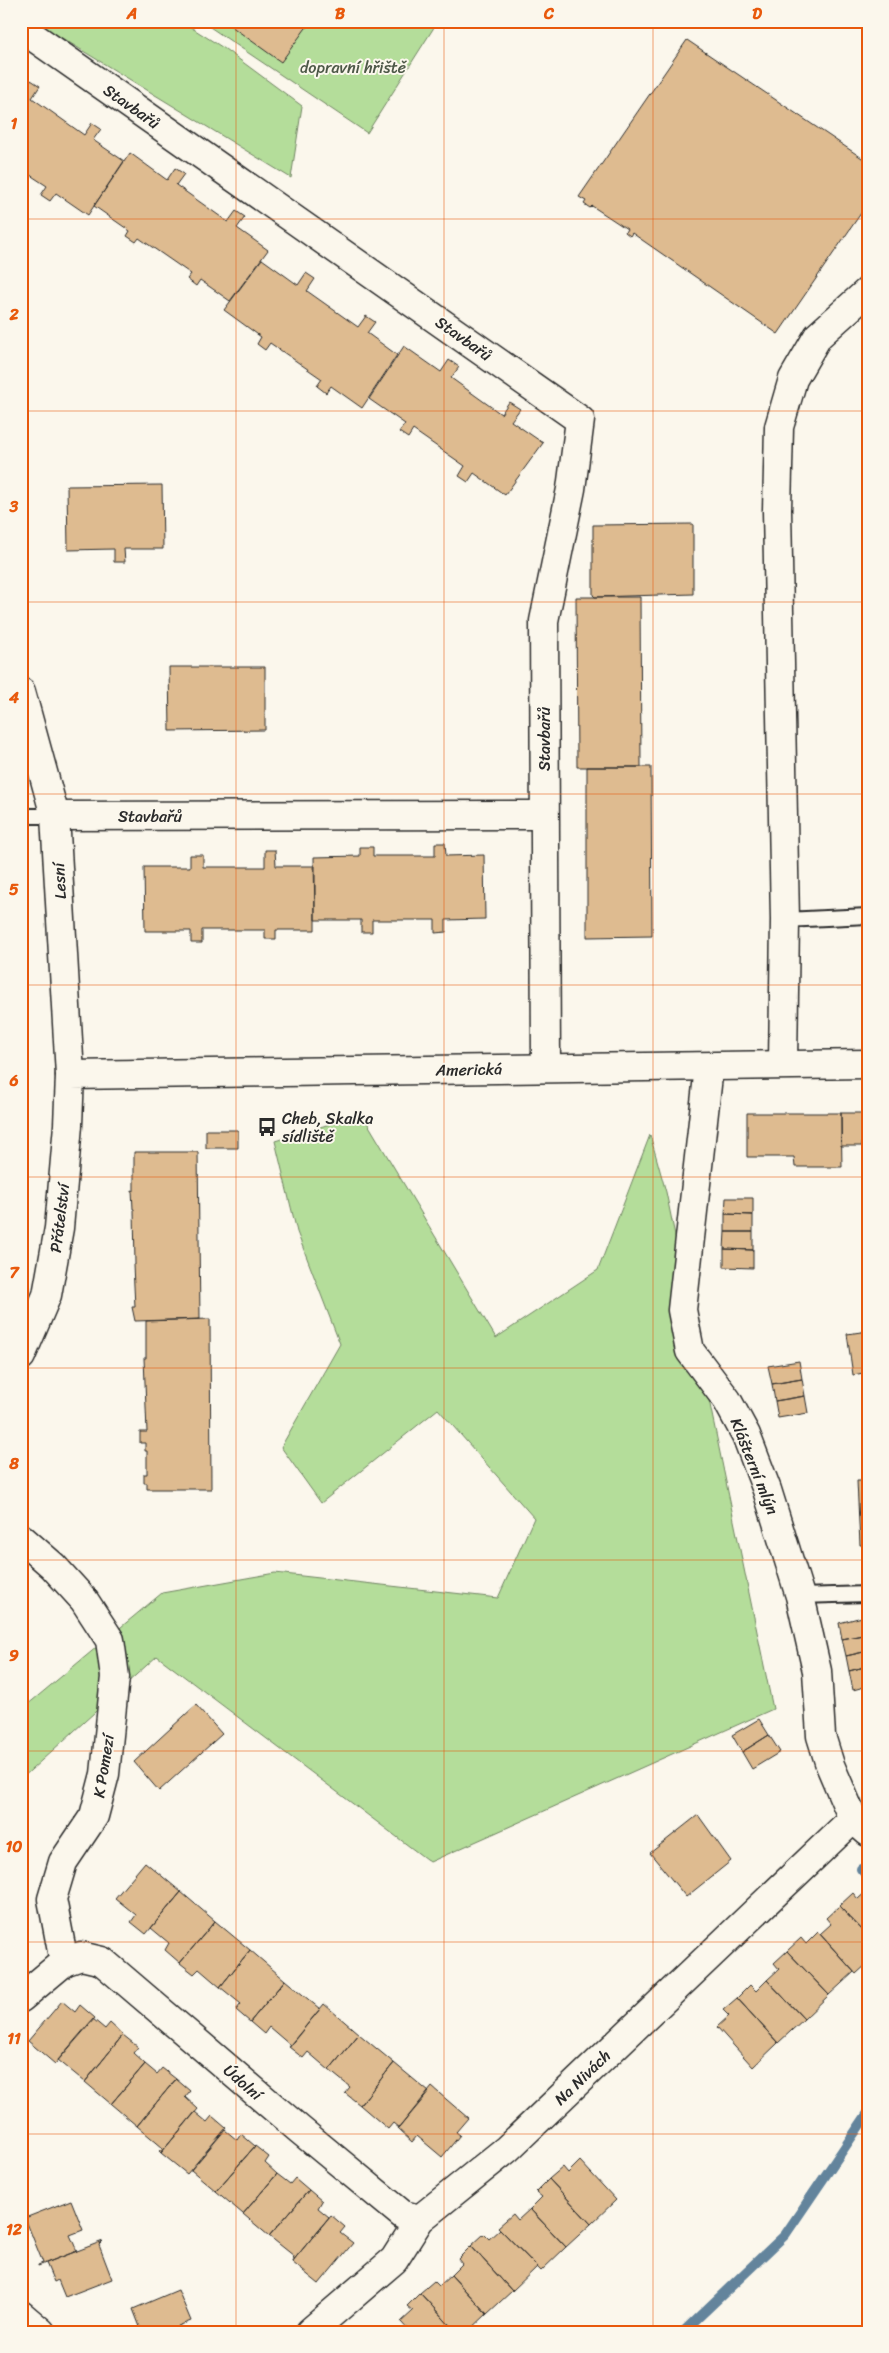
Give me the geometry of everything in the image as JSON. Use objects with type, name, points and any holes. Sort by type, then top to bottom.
[{"type":"street","name":"Stavbařů","points":[[21,28],[580,420],[571,489],[544,621],[546,1068]]},
{"type":"street","points":[[783,1064],[785,920],[777,510],[779,427],[793,378],[818,336],[868,291]]},
{"type":"street","name":"Lesní","points":[[21,692],[55,816],[70,1075]]},
{"type":"street","name":"Stavbařů","points":[[55,816],[544,815]]},
{"type":"street","name":"Americká","points":[[70,1075],[868,1064]]},
{"type":"street","name":"Klášterní mlýn","points":[[709,1067],[682,1310],[690,1351],[727,1400],[746,1435],[767,1490],[800,1596],[817,1671],[821,1736],[830,1765],[861,1825]]},
{"type":"street","name":"Přátelství","points":[[21,1356],[47,1295],[56,1247],[68,1125],[70,1075]]},
{"type":"street","name":"K Pomezí","points":[[21,1538],[53,1566],[84,1600],[110,1640],[115,1677],[105,1774],[94,1816],[63,1862],[52,1900],[64,1962]]},
{"type":"street","name":"Na Nivách","points":[[310,2332],[394,2260],[420,2219],[507,2149],[861,1825]]},
{"type":"street","name":"Údolní","points":[[64,1962],[81,1956],[102,1961],[403,2215],[420,2219]]},
{"type":"street","points":[[21,1998],[64,1962]]},
{"type":"street","points":[[21,2315],[41,2332]]},
{"type":"lane","points":[[21,816],[55,816]]},
{"type":"lane","points":[[785,920],[868,916]]},
{"type":"lane","points":[[800,1596],[868,1594]]},
{"type":"green space","points":[[34,21],[181,21],[225,49],[302,106],[291,178]]},
{"type":"green space","name":"dopravní hřiště","points":[[201,21],[438,21],[367,133]]},
{"type":"green space","points":[[362,1114],[496,1338],[598,1270],[650,1135],[666,1192],[773,1709],[430,1862],[157,1656],[21,1779],[21,1710],[162,1593],[275,1573],[498,1598],[534,1518],[438,1409],[321,1503],[281,1447],[340,1344],[297,1232],[275,1141]]},
{"type":"building","points":[[224,21],[311,21],[281,62]]},
{"type":"building","points":[[687,40],[868,162],[868,203],[778,334],[632,233],[630,236],[625,232],[627,229],[592,206],[590,208],[584,204],[586,201],[579,197]]},
{"type":"building","points":[[31,80],[40,86],[32,98],[84,135],[92,123],[101,129],[93,140],[124,161],[88,215],[56,193],[50,201],[41,195],[47,186],[21,169],[21,91],[23,92]]},
{"type":"building","points":[[130,153],[167,180],[175,168],[184,174],[176,185],[228,222],[236,211],[245,217],[237,228],[268,250],[230,301],[200,280],[196,286],[187,279],[191,274],[139,238],[136,242],[127,236],[130,231],[94,206]]},
{"type":"building","points":[[262,259],[298,285],[306,273],[315,279],[307,291],[358,327],[366,316],[375,322],[367,333],[397,355],[362,408],[331,386],[326,393],[317,386],[322,379],[270,343],[265,350],[257,344],[261,337],[224,310]]},
{"type":"building","points":[[21,326],[22,326],[21,389]]},
{"type":"building","points":[[404,346],[441,372],[449,360],[459,367],[451,378],[501,414],[509,402],[520,409],[511,421],[543,443],[505,495],[474,473],[468,482],[459,476],[465,466],[413,430],[408,438],[399,432],[405,424],[369,399]]},
{"type":"building","points":[[162,485],[163,549],[124,549],[125,562],[114,562],[114,549],[68,550],[67,486]]},
{"type":"building","points":[[693,524],[693,594],[595,597],[593,595],[593,525]]},
{"type":"building","points":[[576,597],[640,597],[641,767],[577,767]]},
{"type":"building","points":[[169,667],[265,667],[265,730],[170,731]]},
{"type":"building","points":[[587,767],[651,767],[652,936],[587,937]]},
{"type":"building","points":[[435,843],[445,843],[446,856],[484,855],[485,919],[446,920],[446,932],[435,933],[435,920],[372,920],[372,932],[361,932],[361,920],[315,920],[314,857],[360,856],[360,847],[373,847],[373,856],[435,856]]},
{"type":"building","points":[[265,850],[275,850],[276,866],[315,866],[315,930],[276,930],[276,939],[265,939],[265,930],[202,930],[202,943],[191,943],[191,931],[145,931],[144,867],[190,867],[190,855],[203,855],[203,867],[265,867]]},
{"type":"building","points":[[747,1113],[841,1113],[842,1167],[795,1167],[794,1157],[747,1157]]},
{"type":"building","points":[[841,1113],[862,1113],[862,1146],[841,1146]]},
{"type":"building","points":[[206,1130],[238,1130],[238,1148],[206,1148]]},
{"type":"building","points":[[134,1152],[198,1152],[200,1319],[135,1321],[132,1307],[135,1307],[133,1265],[135,1265],[134,1209],[132,1190],[134,1191]]},
{"type":"building","points":[[726,1198],[753,1198],[753,1215],[725,1214]]},
{"type":"building","points":[[725,1214],[753,1215],[753,1232],[725,1232]]},
{"type":"building","points":[[725,1232],[753,1232],[753,1250],[724,1249]]},
{"type":"building","points":[[724,1249],[753,1250],[753,1268],[724,1267]]},
{"type":"building","points":[[210,1319],[211,1489],[147,1489],[147,1483],[144,1483],[144,1474],[147,1474],[147,1451],[145,1451],[145,1443],[140,1443],[140,1432],[147,1432],[144,1358],[146,1358],[146,1321]]},
{"type":"building","points":[[868,1331],[868,1372],[853,1375],[847,1334]]},
{"type":"building","points":[[799,1361],[802,1379],[772,1384],[768,1366]]},
{"type":"building","points":[[802,1379],[805,1396],[775,1401],[772,1384]]},
{"type":"building","points":[[805,1396],[808,1413],[778,1418],[775,1401]]},
{"type":"building","points":[[857,1481],[868,1481],[868,1545],[860,1545]]},
{"type":"building","points":[[866,1616],[868,1634],[842,1639],[839,1623]]},
{"type":"building","points":[[868,1634],[868,1651],[846,1656],[842,1639]]},
{"type":"building","points":[[868,1651],[868,1666],[849,1671],[846,1656]]},
{"type":"building","points":[[868,1666],[868,1686],[853,1690],[849,1671]]},
{"type":"building","points":[[196,1705],[222,1734],[159,1791],[134,1762]]},
{"type":"building","points":[[759,1719],[769,1735],[742,1752],[732,1735]]},
{"type":"building","points":[[769,1735],[780,1752],[752,1769],[742,1752]]},
{"type":"building","points":[[698,1815],[731,1861],[686,1897],[650,1853]]},
{"type":"building","points":[[145,1862],[181,1892],[146,1934],[131,1922],[136,1915],[115,1898]]},
{"type":"building","points":[[868,1890],[868,1936],[839,1906],[853,1893],[858,1899]]},
{"type":"building","points":[[181,1892],[215,1921],[180,1963],[165,1950],[169,1943],[151,1928]]},
{"type":"building","points":[[839,1906],[868,1936],[868,1963],[856,1974],[820,1934],[831,1924],[826,1918]]},
{"type":"building","points":[[215,1921],[250,1950],[220,1987],[199,1969],[194,1974],[180,1963]]},
{"type":"building","points":[[818,1932],[854,1972],[829,1995],[787,1951],[801,1938],[806,1944]]},
{"type":"building","points":[[250,1950],[285,1980],[250,2022],[236,2010],[241,2004],[220,1987]]},
{"type":"building","points":[[787,1951],[829,1995],[804,2019],[767,1980],[779,1969],[774,1963]]},
{"type":"building","points":[[285,1980],[320,2009],[290,2045],[269,2027],[264,2034],[250,2022]]},
{"type":"building","points":[[767,1980],[804,2019],[778,2043],[737,1998],[750,1985],[756,1991]]},
{"type":"building","points":[[737,1998],[778,2043],[753,2067],[717,2027],[729,2016],[723,2010]]},
{"type":"building","points":[[62,2001],[75,2012],[80,2005],[95,2018],[55,2064],[28,2041]]},
{"type":"building","points":[[324,2004],[359,2034],[329,2070],[308,2052],[303,2058],[289,2047]]},
{"type":"building","points":[[93,2019],[105,2029],[110,2023],[123,2035],[85,2082],[58,2060]]},
{"type":"building","points":[[359,2034],[394,2063],[360,2105],[345,2093],[350,2087],[329,2070]]},
{"type":"building","points":[[123,2035],[138,2047],[133,2053],[145,2064],[111,2104],[85,2082]]},
{"type":"building","points":[[394,2063],[429,2092],[399,2128],[393,2123],[388,2129],[360,2105]]},
{"type":"building","points":[[145,2064],[157,2074],[162,2068],[176,2079],[137,2126],[111,2104]]},
{"type":"building","points":[[176,2079],[190,2091],[185,2097],[198,2109],[161,2153],[159,2151],[163,2148],[137,2126]]},
{"type":"building","points":[[432,2087],[468,2118],[456,2132],[460,2135],[442,2157],[417,2136],[412,2142],[398,2129]]},
{"type":"building","points":[[195,2112],[207,2122],[212,2116],[226,2128],[187,2174],[161,2153]]},
{"type":"building","points":[[225,2130],[237,2140],[241,2134],[255,2146],[216,2191],[191,2170]]},
{"type":"building","points":[[255,2146],[269,2157],[265,2163],[277,2174],[243,2214],[216,2191]]},
{"type":"building","points":[[580,2161],[616,2200],[591,2224],[549,2179],[563,2167],[568,2173]]},
{"type":"building","points":[[277,2174],[290,2184],[295,2178],[309,2190],[269,2236],[243,2214]]},
{"type":"building","points":[[549,2179],[591,2224],[566,2247],[530,2209],[542,2197],[536,2192]]},
{"type":"building","points":[[309,2190],[322,2201],[318,2208],[329,2217],[292,2262],[294,2256],[269,2236]]},
{"type":"building","points":[[71,2200],[83,2230],[70,2235],[77,2251],[38,2266],[43,2263],[25,2218]]},
{"type":"building","points":[[530,2209],[566,2247],[541,2271],[498,2227],[513,2214],[518,2220]]},
{"type":"building","points":[[331,2215],[345,2227],[340,2233],[353,2243],[319,2284],[292,2262]]},
{"type":"building","points":[[500,2229],[537,2267],[512,2291],[471,2246],[484,2234],[489,2239]]},
{"type":"building","points":[[103,2241],[99,2245],[112,2279],[65,2297],[58,2280],[54,2282],[46,2263]]},
{"type":"building","points":[[471,2246],[512,2291],[487,2314],[451,2275],[462,2264],[458,2259]]},
{"type":"building","points":[[451,2275],[487,2314],[468,2332],[456,2332],[420,2293],[434,2281],[439,2286]]},
{"type":"building","points":[[178,2290],[191,2321],[178,2326],[180,2332],[142,2332],[133,2309]]},
{"type":"building","points":[[420,2293],[456,2332],[410,2332],[401,2322],[413,2311],[407,2306]]},
{"type":"waterway","points":[[861,1869],[868,1877]]},
{"type":"waterway","points":[[683,2332],[785,2235],[868,2113]]},
{"type":"place","name":"Cheb, Skalka sídliště","points":[[267,1127]]}]
